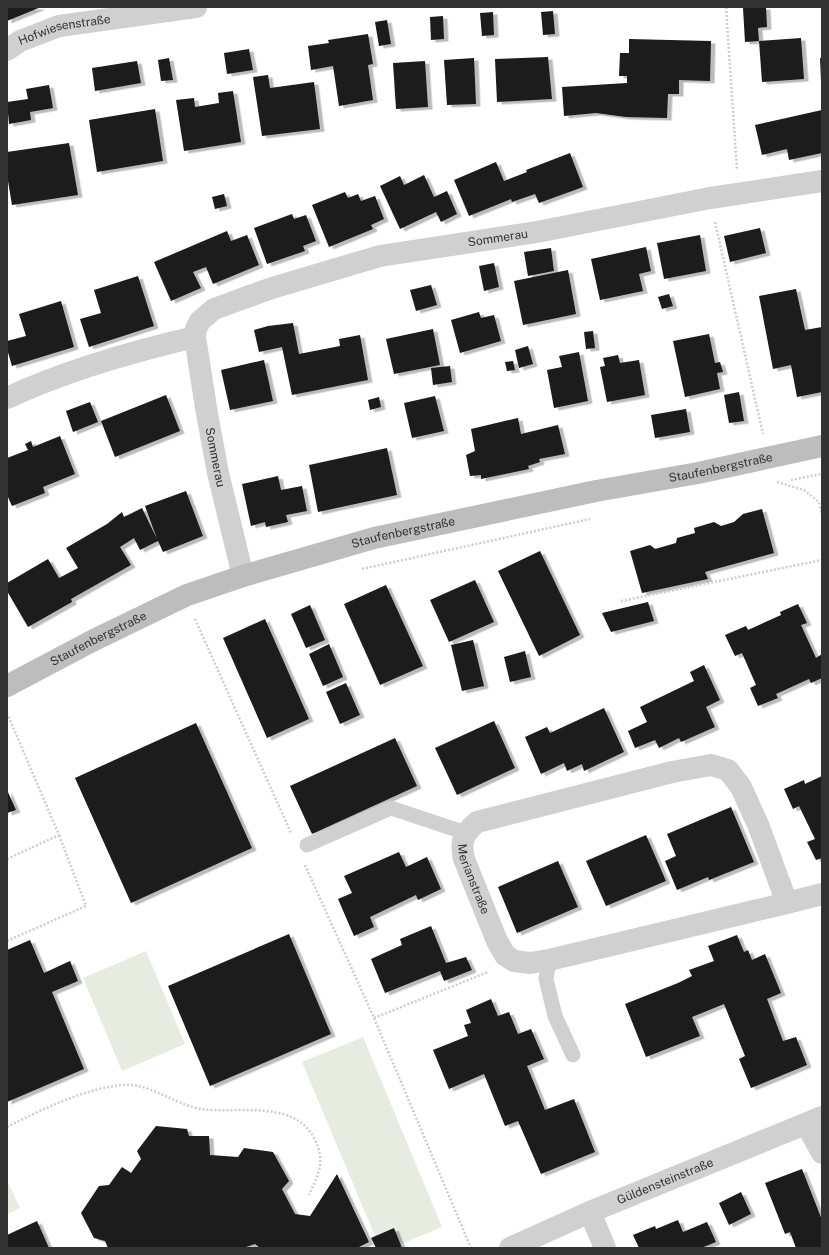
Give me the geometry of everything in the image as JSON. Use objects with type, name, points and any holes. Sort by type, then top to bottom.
[{"type":"street","name":"Hofwiesenstraße","points":[[7,50],[20,41],[59,26],[196,7]]},
{"type":"street","name":"Sommerau","points":[[243,576],[218,473],[195,337],[200,321],[214,309],[272,288],[380,256],[537,232],[710,198],[822,181]]},
{"type":"street","points":[[7,398],[84,367],[195,337]]},
{"type":"street","name":"Staufenbergstraße","points":[[7,686],[94,640],[186,595],[243,576],[374,538],[596,491],[698,473],[769,458],[821,450]]},
{"type":"street","name":"Merianstraße","points":[[514,961],[505,954],[497,941],[464,859],[461,847],[466,833],[477,822],[490,818],[672,772],[711,765],[728,770],[741,787],[759,827],[787,903]]},
{"type":"street","points":[[514,961],[530,963],[549,960],[822,894]]},
{"type":"street","points":[[814,1120],[822,1153]]},
{"type":"street","name":"Güldensteinstraße","points":[[510,1248],[590,1212],[814,1120]]},
{"type":"street","points":[[590,1212],[605,1248]]},
{"type":"lane","points":[[304,852],[391,808],[466,833]]},
{"type":"lane","points":[[549,960],[546,979],[555,1016],[573,1055]]},
{"type":"path","points":[[726,7],[739,194]]},
{"type":"path","points":[[710,198],[769,458]]},
{"type":"path","points":[[822,474],[777,482],[804,490],[819,502],[822,515]]},
{"type":"path","points":[[356,570],[594,519]]},
{"type":"path","points":[[621,601],[822,560]]},
{"type":"path","points":[[186,595],[292,836]]},
{"type":"path","points":[[188,621],[202,616]]},
{"type":"path","points":[[7,713],[59,835],[86,906],[7,941]]},
{"type":"path","points":[[7,859],[59,835]]},
{"type":"path","points":[[304,852],[472,1248]]},
{"type":"path","points":[[374,1018],[514,961]]},
{"type":"path","points":[[7,1127],[47,1107],[76,1096],[103,1088],[122,1085],[138,1085],[189,1106],[203,1109],[260,1110],[280,1114],[303,1123],[311,1132],[318,1146],[320,1158],[319,1173],[309,1195]]},
{"type":"shaded area","points":[[146,951],[185,1044],[122,1071],[83,978]]},
{"type":"shaded area","points":[[363,1037],[442,1227],[392,1248],[380,1248],[302,1062]]},
{"type":"shaded area","points":[[7,1181],[20,1208],[7,1214]]},
{"type":"building","points":[[7,7],[41,7],[7,21]]},
{"type":"building","points":[[766,7],[767,27],[758,28],[759,41],[745,42],[743,8]]},
{"type":"building","points":[[553,11],[555,34],[543,35],[541,12]]},
{"type":"building","points":[[493,12],[494,35],[482,36],[480,13]]},
{"type":"building","points":[[443,16],[444,39],[431,40],[430,17]]},
{"type":"building","points":[[387,20],[391,44],[379,46],[375,22]]},
{"type":"building","points":[[368,34],[373,64],[368,65],[373,100],[339,106],[333,66],[311,70],[308,46],[329,43],[328,40]]},
{"type":"building","points":[[801,38],[804,79],[762,82],[759,41]]},
{"type":"building","points":[[629,39],[711,41],[710,81],[679,80],[679,94],[668,94],[667,118],[626,117],[596,113],[564,116],[562,87],[627,83],[627,76],[619,76],[620,53],[629,53]]},
{"type":"building","points":[[249,49],[253,70],[227,74],[224,53]]},
{"type":"building","points":[[548,57],[552,99],[497,102],[495,59]]},
{"type":"building","points":[[169,58],[173,80],[161,81],[158,60]]},
{"type":"building","points":[[474,58],[476,104],[447,105],[444,60]]},
{"type":"building","points":[[820,58],[822,58],[822,81],[821,81]]},
{"type":"building","points":[[137,61],[141,83],[95,91],[92,68]]},
{"type":"building","points":[[425,61],[428,107],[396,109],[393,63]]},
{"type":"building","points":[[268,75],[270,88],[314,82],[320,129],[262,136],[253,77]]},
{"type":"building","points":[[49,85],[53,108],[30,112],[31,120],[9,124],[7,102],[28,99],[26,89]]},
{"type":"building","points":[[233,91],[241,142],[184,151],[176,100],[194,98],[195,107],[219,103],[218,93]]},
{"type":"building","points":[[155,109],[163,161],[97,172],[89,120]]},
{"type":"building","points":[[822,110],[822,153],[789,160],[787,149],[762,155],[755,125]]},
{"type":"building","points":[[69,143],[78,195],[12,205],[7,175],[7,152]]},
{"type":"building","points":[[570,153],[583,187],[539,203],[535,194],[512,202],[511,199],[469,216],[454,180],[496,162],[504,181],[527,172],[526,170]]},
{"type":"building","points":[[424,175],[434,197],[447,191],[457,214],[441,222],[436,212],[400,229],[380,186],[400,176],[404,185]]},
{"type":"building","points":[[345,192],[348,198],[358,194],[361,201],[375,196],[384,219],[371,225],[373,229],[329,247],[312,205]]},
{"type":"building","points":[[224,194],[227,206],[215,209],[212,197]]},
{"type":"building","points":[[292,214],[294,219],[306,215],[316,241],[303,246],[305,251],[267,264],[254,228]]},
{"type":"building","points":[[760,228],[766,253],[730,262],[724,236]]},
{"type":"building","points":[[227,231],[231,241],[247,235],[259,265],[213,284],[206,267],[193,272],[201,288],[171,301],[154,262]]},
{"type":"building","points":[[700,235],[706,271],[664,279],[657,243]]},
{"type":"building","points":[[646,247],[651,271],[639,274],[643,291],[600,300],[591,259]]},
{"type":"building","points":[[551,248],[554,271],[528,276],[524,252]]},
{"type":"building","points":[[494,263],[499,287],[484,291],[479,266]]},
{"type":"building","points":[[568,270],[576,314],[523,325],[514,281]]},
{"type":"building","points":[[138,276],[154,326],[89,347],[80,319],[101,313],[94,290]]},
{"type":"building","points":[[431,285],[437,305],[416,311],[410,290]]},
{"type":"building","points":[[796,289],[805,330],[822,327],[822,392],[797,397],[791,365],[773,369],[759,296]]},
{"type":"building","points":[[669,294],[673,306],[662,309],[658,297]]},
{"type":"building","points":[[61,301],[74,347],[12,366],[7,349],[7,341],[26,336],[19,314]]},
{"type":"building","points":[[479,312],[481,318],[494,315],[501,341],[460,353],[451,320]]},
{"type":"building","points":[[293,323],[299,354],[340,346],[339,339],[360,335],[368,380],[292,395],[282,347],[259,352],[254,330],[268,326]]},
{"type":"building","points":[[433,329],[440,365],[394,374],[386,339]]},
{"type":"building","points":[[593,331],[595,348],[586,349],[584,332]]},
{"type":"building","points":[[709,334],[715,363],[720,362],[723,372],[717,373],[720,389],[685,397],[673,341]]},
{"type":"building","points":[[528,346],[533,364],[519,368],[515,350]]},
{"type":"building","points":[[579,352],[588,401],[554,408],[547,370],[562,367],[559,356]]},
{"type":"building","points":[[618,355],[620,363],[639,360],[645,395],[607,402],[600,367],[605,366],[603,358]]},
{"type":"building","points":[[264,360],[273,401],[230,410],[221,370]]},
{"type":"building","points":[[513,361],[515,370],[507,371],[505,362]]},
{"type":"building","points":[[450,366],[452,382],[433,385],[431,368]]},
{"type":"building","points":[[739,392],[744,421],[729,423],[724,395]]},
{"type":"building","points":[[166,395],[180,431],[115,457],[101,421]]},
{"type":"building","points":[[435,396],[444,431],[412,438],[404,403]]},
{"type":"building","points":[[379,397],[381,407],[370,410],[368,400]]},
{"type":"building","points":[[90,402],[98,422],[73,432],[66,411]]},
{"type":"building","points":[[686,409],[690,432],[655,438],[651,415]]},
{"type":"building","points":[[518,418],[521,434],[558,425],[565,454],[539,459],[540,462],[528,466],[529,469],[481,479],[481,475],[470,476],[466,455],[475,451],[471,429]]},
{"type":"building","points":[[60,436],[75,474],[43,487],[45,493],[12,506],[7,495],[7,458],[28,450],[25,444],[31,441],[33,447]]},
{"type":"building","points":[[387,448],[397,495],[318,512],[309,465]]},
{"type":"building","points":[[278,476],[281,490],[302,486],[307,511],[286,515],[288,522],[266,527],[265,522],[251,526],[242,484]]},
{"type":"building","points":[[186,491],[203,536],[163,552],[158,541],[140,550],[134,538],[120,547],[131,565],[71,599],[72,602],[28,627],[7,591],[7,583],[48,559],[59,578],[78,568],[66,548],[107,524],[122,512],[124,517],[142,508],[157,539],[145,506]]},
{"type":"building","points":[[762,509],[774,553],[705,572],[708,579],[642,593],[630,551],[650,545],[655,549],[676,543],[677,538],[695,533],[694,528],[714,522],[721,526],[734,522],[743,514]]},
{"type":"building","points":[[540,551],[580,635],[539,656],[498,571]]},
{"type":"building","points":[[475,580],[494,622],[449,642],[430,600]]},
{"type":"building","points":[[386,585],[423,666],[380,685],[344,604]]},
{"type":"building","points":[[648,602],[654,621],[611,632],[602,613]]},
{"type":"building","points":[[798,604],[807,623],[801,625],[816,658],[822,654],[822,678],[811,683],[809,679],[776,694],[778,698],[758,706],[750,688],[756,685],[742,653],[735,656],[725,635],[746,626],[748,630],[781,615],[780,612]]},
{"type":"building","points":[[310,605],[325,640],[306,648],[291,614]]},
{"type":"building","points":[[265,619],[309,719],[267,738],[223,638]]},
{"type":"building","points":[[473,640],[484,686],[462,691],[451,645]]},
{"type":"building","points":[[329,644],[343,677],[323,686],[309,654]]},
{"type":"building","points":[[525,651],[531,677],[510,682],[504,657]]},
{"type":"building","points":[[704,665],[720,700],[706,707],[715,727],[681,742],[679,738],[659,748],[655,740],[635,748],[628,731],[647,722],[640,707],[694,681],[690,672]]},
{"type":"building","points":[[346,683],[360,715],[340,724],[326,692]]},
{"type":"building","points":[[604,708],[624,752],[584,771],[582,764],[567,771],[564,763],[541,774],[525,737],[547,727],[550,733]]},
{"type":"building","points":[[494,721],[515,768],[457,795],[435,748]]},
{"type":"building","points":[[196,723],[252,848],[131,903],[75,778]]},
{"type":"building","points":[[395,738],[417,786],[312,834],[290,786]]},
{"type":"building","points":[[822,776],[822,858],[816,860],[807,842],[815,839],[799,806],[793,809],[784,789],[804,780],[805,784]]},
{"type":"building","points":[[7,790],[16,810],[7,813]]},
{"type":"building","points":[[731,807],[754,862],[709,880],[708,877],[677,890],[665,861],[676,856],[667,834]]},
{"type":"building","points":[[646,835],[666,881],[606,906],[586,861]]},
{"type":"building","points":[[399,852],[406,867],[427,857],[441,889],[418,900],[416,895],[370,917],[374,927],[354,936],[338,899],[352,893],[344,876]]},
{"type":"building","points":[[558,861],[578,907],[517,933],[498,887]]},
{"type":"building","points":[[431,926],[446,963],[466,957],[472,970],[444,981],[440,971],[385,993],[371,959],[402,945],[400,939]]},
{"type":"building","points":[[289,934],[331,1034],[210,1086],[168,986]]},
{"type":"building","points":[[737,935],[744,952],[748,950],[752,960],[765,954],[781,993],[767,999],[783,1041],[796,1037],[807,1065],[751,1088],[739,1059],[745,1056],[724,1004],[692,1017],[700,1036],[646,1057],[625,1004],[692,976],[689,970],[714,961],[708,946]]},
{"type":"building","points":[[30,940],[44,973],[70,961],[78,981],[52,992],[84,1069],[7,1102],[7,950]]},
{"type":"building","points":[[491,999],[498,1016],[509,1012],[518,1034],[531,1029],[544,1059],[527,1066],[545,1110],[574,1099],[595,1152],[541,1174],[518,1121],[505,1126],[484,1074],[449,1089],[433,1050],[468,1036],[464,1025],[471,1023],[466,1010]]},
{"type":"building","points":[[156,1126],[187,1129],[189,1136],[209,1136],[210,1155],[238,1157],[244,1148],[273,1152],[289,1181],[282,1189],[295,1214],[310,1216],[337,1174],[369,1242],[357,1248],[260,1248],[255,1244],[243,1248],[108,1248],[105,1241],[94,1238],[81,1213],[99,1186],[109,1185],[122,1167],[131,1173],[141,1159],[137,1151]]},
{"type":"building","points":[[802,1169],[822,1220],[822,1248],[796,1248],[790,1232],[785,1234],[765,1183]]},
{"type":"building","points":[[741,1192],[751,1214],[729,1225],[719,1203]]},
{"type":"building","points":[[678,1220],[683,1232],[707,1222],[716,1242],[701,1248],[639,1248],[633,1235],[655,1226],[656,1229]]},
{"type":"building","points":[[37,1221],[49,1248],[7,1248],[7,1235]]},
{"type":"building","points":[[394,1228],[402,1248],[376,1248],[371,1238]]}]
